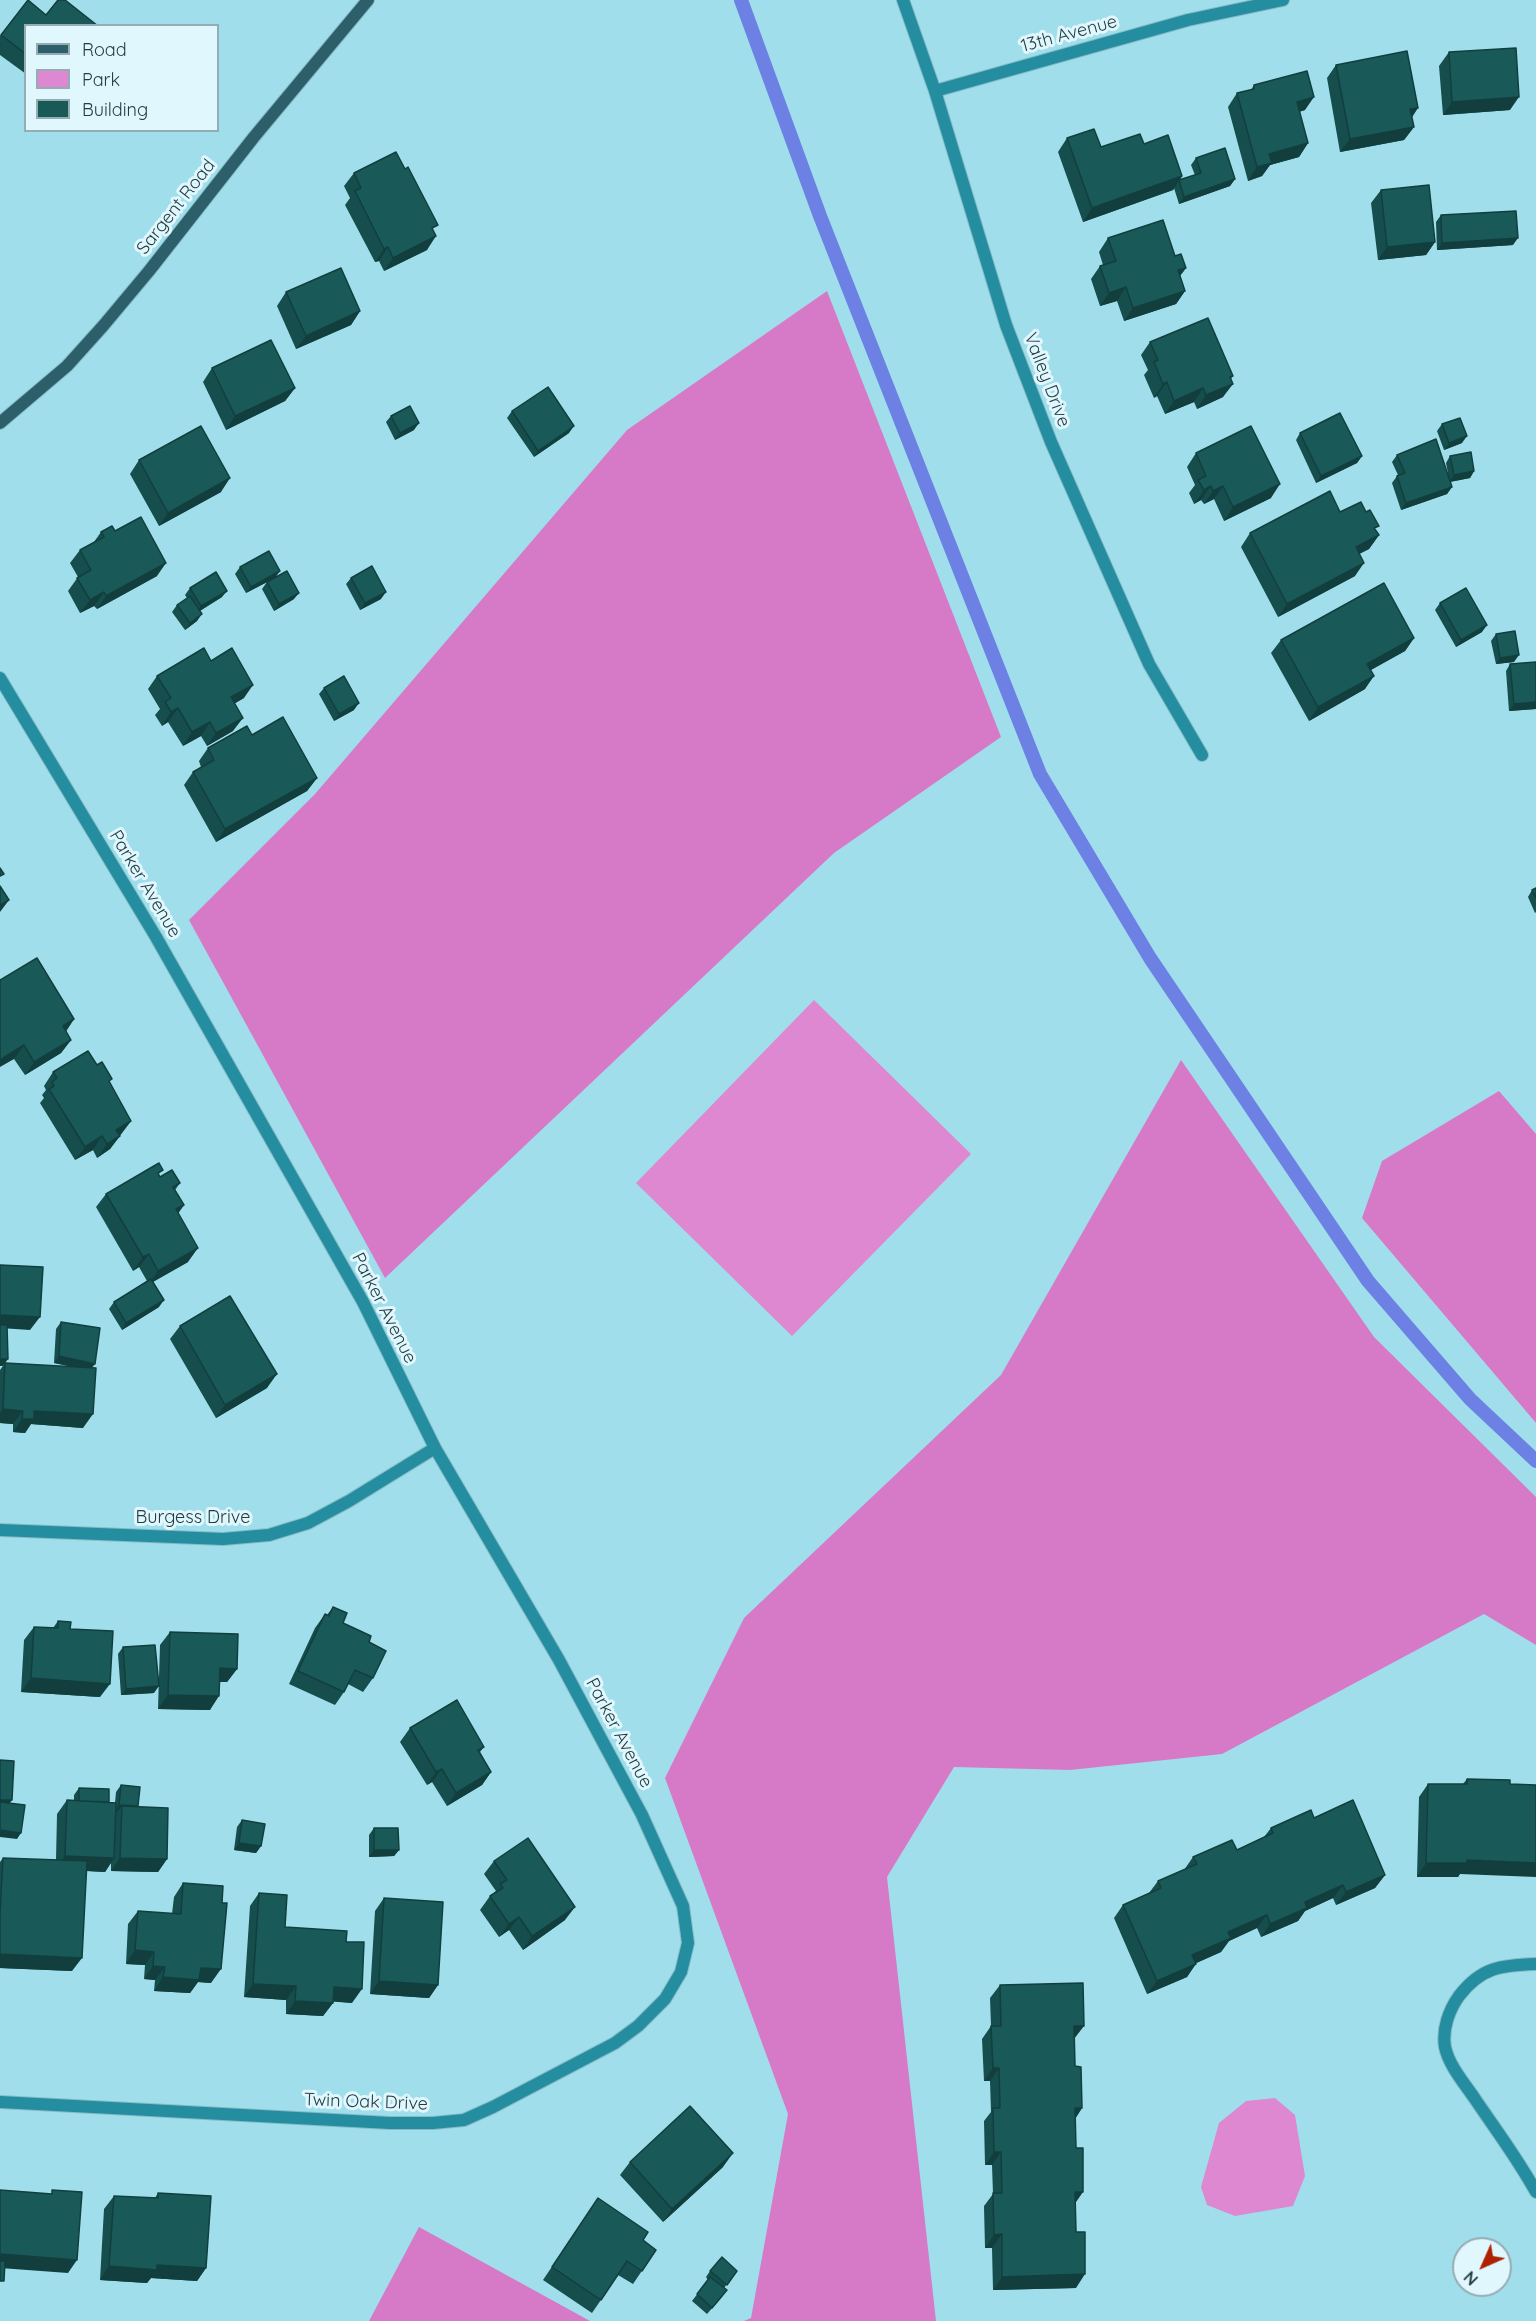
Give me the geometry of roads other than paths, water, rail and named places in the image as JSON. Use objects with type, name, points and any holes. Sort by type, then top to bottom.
[{"type":"main road","name":"Sargent Road","points":[[0,423],[67,366],[96,334],[149,271],[261,128],[368,0]]},
{"type":"street","name":"Valley Drive","points":[[903,0],[935,91],[1006,325],[1051,442],[1149,664],[1202,755]]},
{"type":"street","name":"13th Avenue","points":[[935,91],[1188,21],[1283,0]]},
{"type":"street","name":"Parker Avenue","points":[[0,678],[156,937],[267,1131],[363,1302],[435,1448],[559,1660],[642,1815],[683,1906],[688,1943],[681,1972]]},
{"type":"street","name":"Burgess Drive","points":[[0,1530],[223,1539],[269,1535],[308,1523],[349,1501],[435,1448]]},
{"type":"street","points":[[1536,1964],[1509,1965],[1485,1971],[1466,1986],[1452,2005],[1444,2030],[1445,2049],[1458,2074],[1525,2172],[1536,2192]]},
{"type":"street","name":"Twin Oak Drive","points":[[0,2102],[390,2123],[464,2120],[615,2043],[638,2026],[664,1999],[681,1972]]},
{"type":"waterway","points":[[741,0],[820,216],[1040,774],[1150,958],[1368,1281],[1470,1399],[1536,1461]]}]
